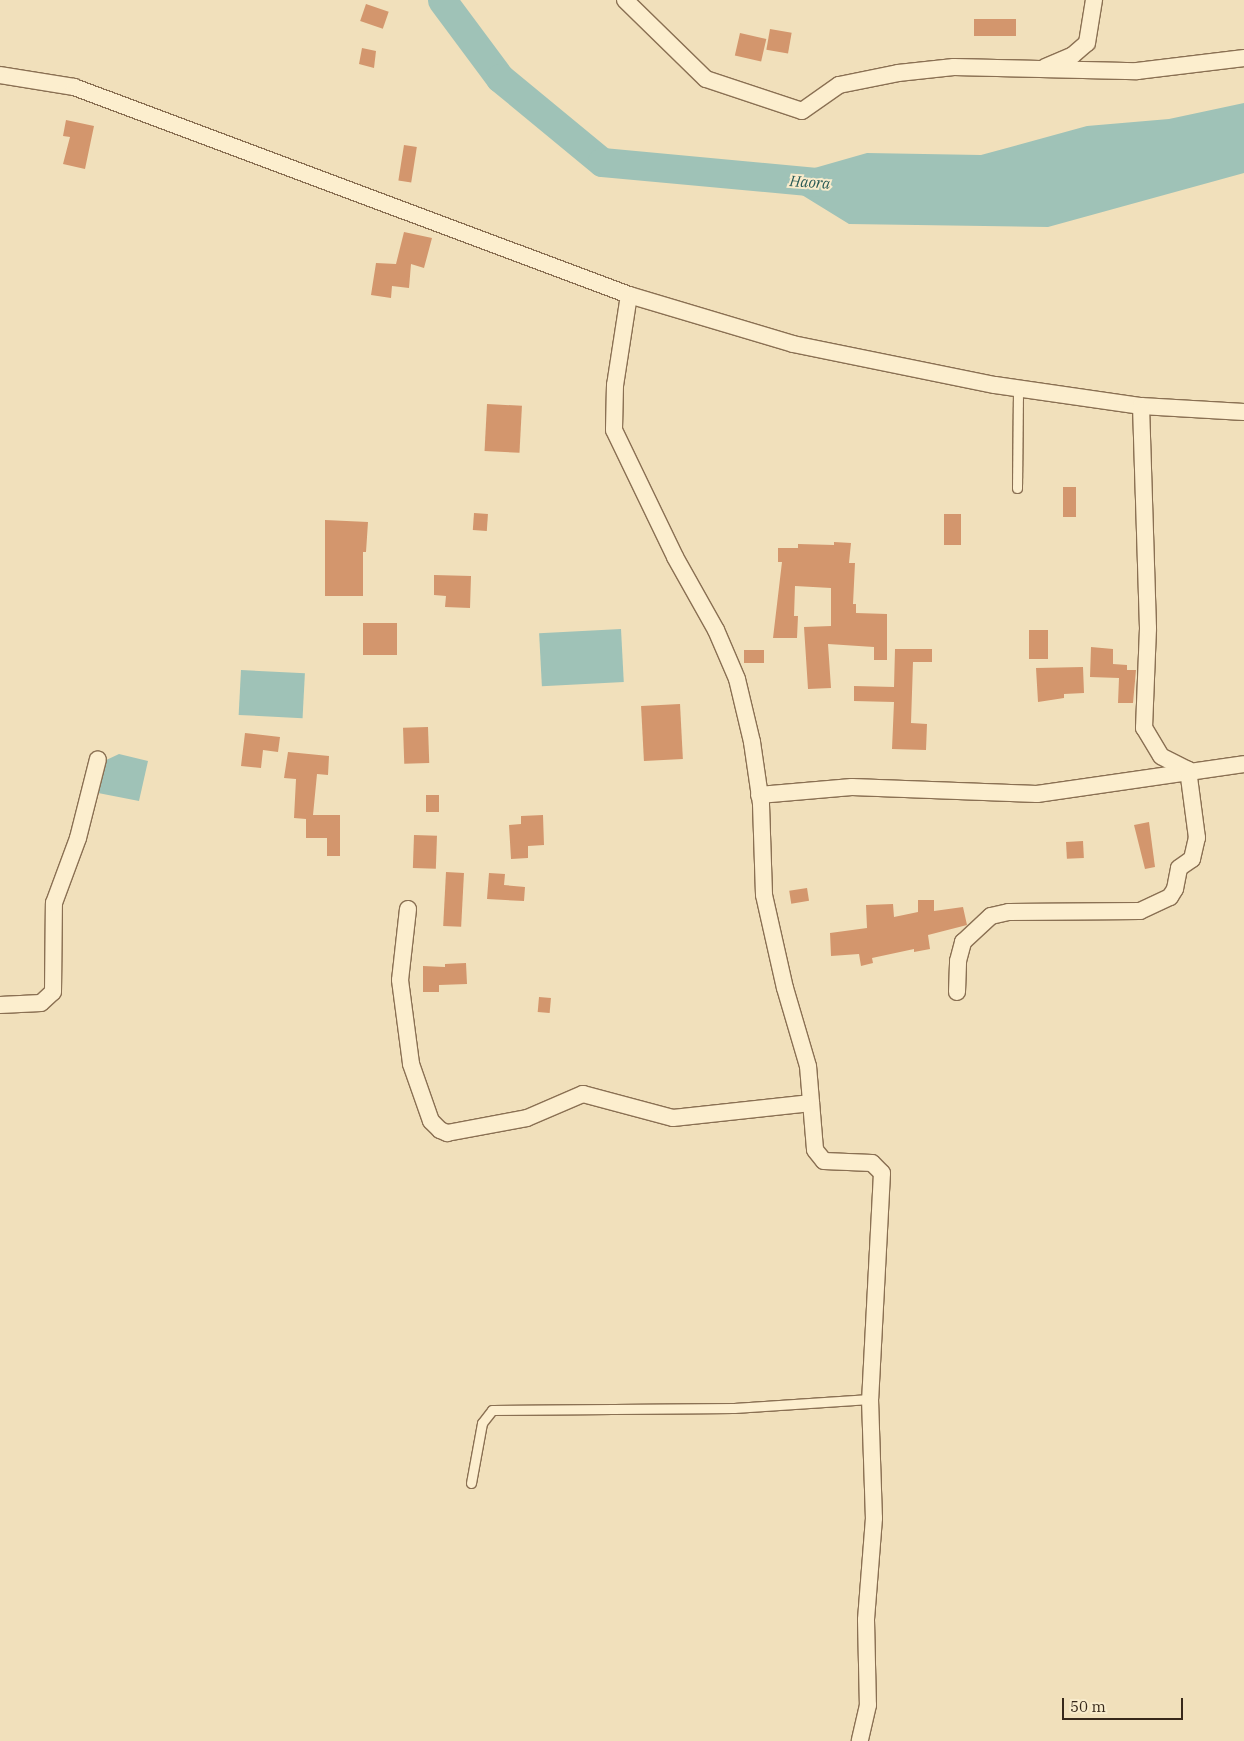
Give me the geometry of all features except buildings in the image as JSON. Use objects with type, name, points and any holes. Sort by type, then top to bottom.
[{"type":"street","points":[[625,0],[706,78],[798,110],[807,110],[839,85],[898,73],[954,67],[1137,71],[1244,58]]},
{"type":"street","points":[[1043,68],[1072,55],[1087,43],[1094,0]]},
{"type":"street","points":[[0,75],[74,87],[630,295],[793,344],[865,361],[1018,388],[1141,406],[1244,412]]},
{"type":"street","points":[[630,295],[615,385],[614,430],[675,557],[716,630],[737,679],[760,795],[764,895],[785,988],[808,1066],[817,1156],[824,1160],[872,1164],[882,1173],[870,1398],[874,1518],[866,1620],[868,1705],[860,1741]]},
{"type":"street","points":[[1141,406],[1148,628],[1144,728],[1161,756],[1188,770]]},
{"type":"street","points":[[0,1005],[41,1003],[53,992],[54,903],[78,838],[98,759]]},
{"type":"street","points":[[760,795],[852,787],[1037,794],[1078,791],[1188,770],[1244,764]]},
{"type":"street","points":[[957,992],[958,961],[963,942],[991,916],[1008,912],[1140,911],[1170,897],[1175,889],[1178,868],[1192,859],[1197,838],[1188,770]]},
{"type":"street","points":[[408,909],[400,980],[410,1064],[431,1120],[440,1130],[447,1133],[527,1118],[583,1094],[674,1118],[811,1103]]},
{"type":"lane","points":[[1017,488],[1018,388]]},
{"type":"lane","points":[[471,1483],[482,1423],[492,1410],[734,1408],[870,1398]]},
{"type":"water","points":[[1244,103],[1244,173],[1048,227],[849,224],[776,179],[867,153],[981,155],[1087,126],[1169,119]]},
{"type":"water","points":[[621,629],[624,682],[542,686],[539,633]]},
{"type":"water","points":[[241,670],[305,673],[303,718],[239,715]]},
{"type":"water","points":[[119,754],[148,761],[139,801],[93,792],[102,762]]},
{"type":"waterway","name":"Haora","points":[[442,0],[500,78],[602,162],[816,182]]}]
